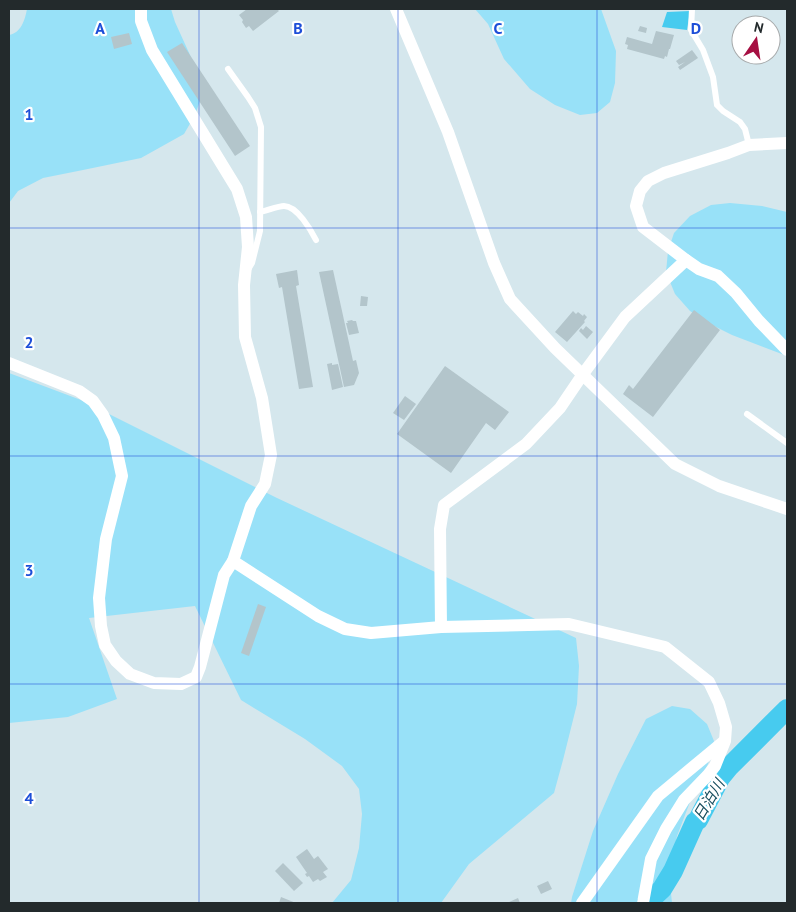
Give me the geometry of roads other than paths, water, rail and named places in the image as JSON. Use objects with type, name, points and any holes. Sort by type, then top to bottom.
[{"type":"street","points":[[9,363],[79,390],[93,401],[103,415],[114,438],[122,476],[106,539],[99,598],[101,626],[105,645],[116,661],[130,674],[154,683],[181,684],[196,677],[224,574],[233,561],[251,506],[265,484],[271,455],[262,398],[245,337],[244,285],[248,247],[246,217],[237,189],[152,50],[141,21],[141,9]]},
{"type":"street","points":[[396,9],[448,132],[494,263],[510,299],[555,348],[675,464],[719,486],[786,506]]},
{"type":"street","points":[[787,143],[749,145],[664,173],[648,181],[640,191],[636,206],[643,227],[699,269],[718,276],[736,293],[759,321],[787,350]]},
{"type":"street","points":[[441,627],[440,529],[444,505],[526,444],[560,408],[625,317],[686,260]]},
{"type":"street","points":[[233,561],[318,616],[346,629],[371,633],[441,627],[569,624],[665,647],[709,682],[719,703],[726,727],[725,741],[708,775],[684,800],[666,829],[651,859],[643,903]]},
{"type":"street","points":[[582,903],[658,796],[725,741]]},
{"type":"lane","points":[[692,9],[691,30],[703,50],[712,77],[717,106],[740,122],[749,145]]},
{"type":"lane","points":[[228,69],[248,97],[261,127],[260,231],[252,263],[245,273]]},
{"type":"lane","points":[[260,212],[284,206],[292,208],[307,223],[316,240]]},
{"type":"lane","points":[[747,414],[787,443]]},
{"type":"waterway","name":"日泊川","points":[[647,903],[662,889],[673,871],[695,822],[698,820],[720,778],[787,709]]}]
